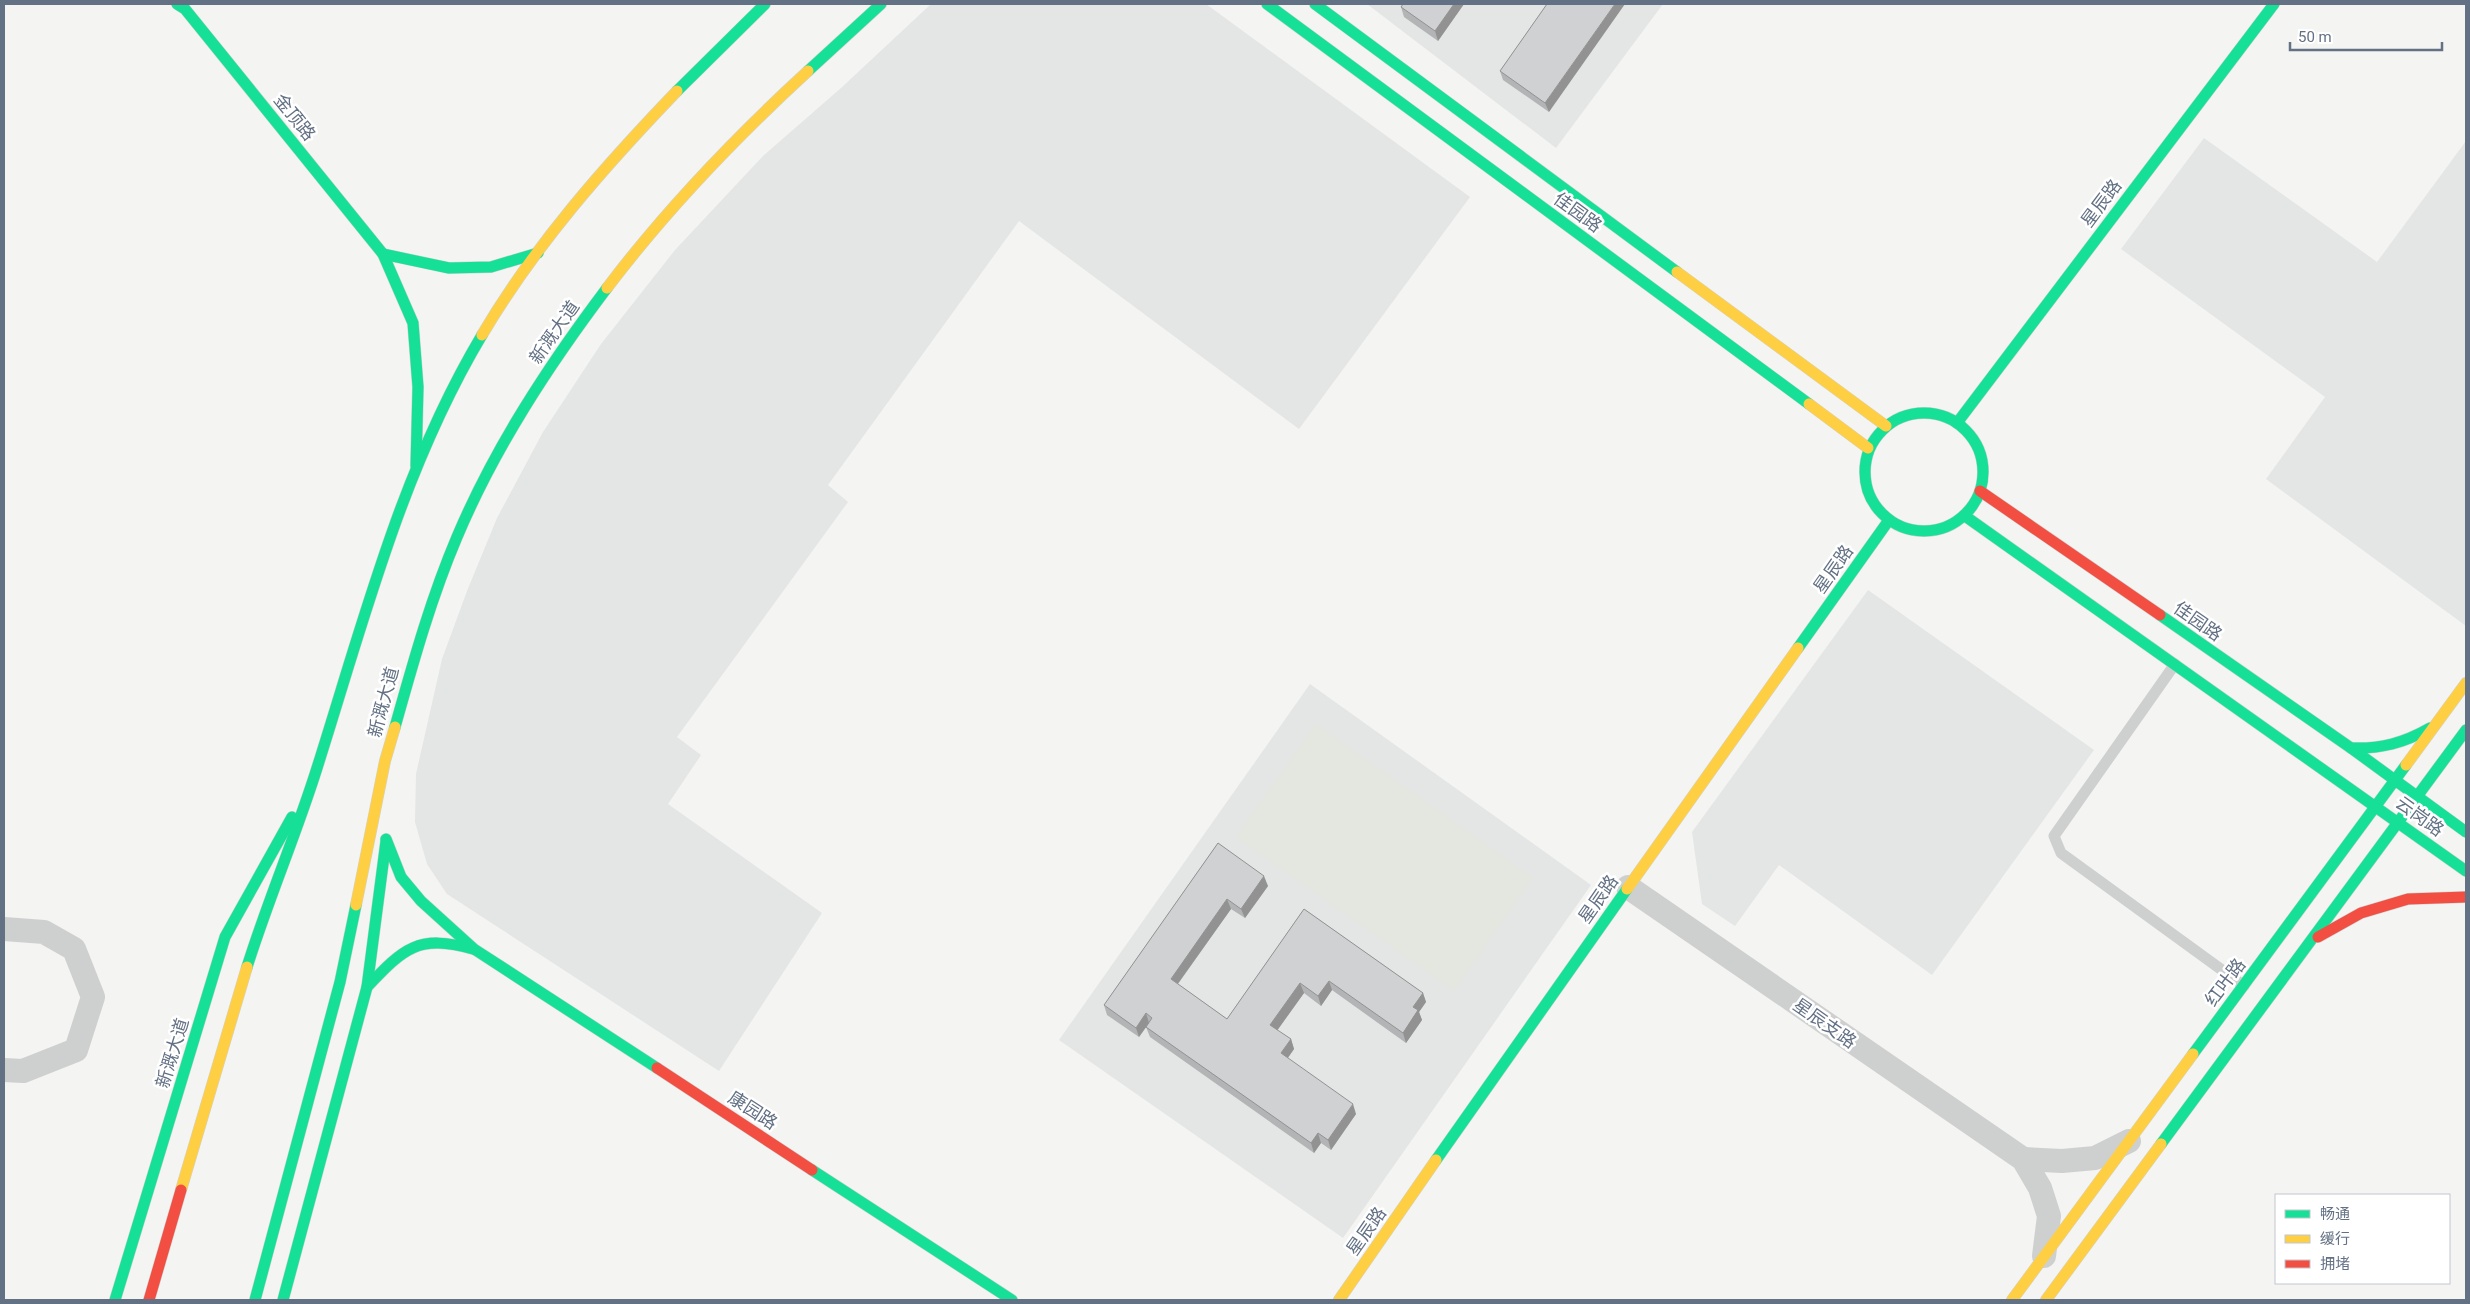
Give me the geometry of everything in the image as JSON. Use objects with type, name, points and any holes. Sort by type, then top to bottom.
[{"type":"main road","name":"金顶路","points":[[177,4],[185,9],[383,254],[413,323],[418,387],[416,467]]},
{"type":"main road","name":"新溉大道","points":[[149,1300],[256,939],[316,774],[396,512],[442,406],[466,360],[507,293],[580,198],[685,82],[765,4]]},
{"type":"main road","name":"新溉大道","points":[[255,1300],[340,982],[385,762],[422,629],[457,536],[503,442],[569,339],[642,242],[757,118],[881,4]]},
{"type":"main road","name":"佳园路","points":[[1267,4],[1868,448]]},
{"type":"main road","name":"佳园路","points":[[1315,4],[1886,426]]},
{"type":"main road","name":"星辰路","points":[[1957,423],[2274,4]]},
{"type":"main road","points":[[383,254],[449,268],[491,267],[538,252]]},
{"type":"main road","points":[[1929,413],[1944,416],[1957,423],[1969,433],[1978,447],[1982,462],[1980,491],[1964,516],[1938,529],[1922,531],[1905,528],[1890,520],[1877,508],[1868,492],[1865,474],[1868,448],[1886,426],[1899,418],[1929,413]]},
{"type":"main road","name":"佳园路","points":[[1980,491],[2396,780]]},
{"type":"main road","points":[[1964,516],[2377,807]]},
{"type":"main road","name":"星辰路","points":[[1339,1300],[1628,888],[1890,520]]},
{"type":"main road","name":"红叶路","points":[[2012,1300],[2377,807],[2466,683]]},
{"type":"main road","points":[[2351,748],[2376,750],[2397,746],[2416,738],[2436,725]]},
{"type":"main road","points":[[2046,1300],[2466,730]]},
{"type":"main road","name":"新溉大道","points":[[283,1300],[367,987],[386,830],[385,762]]},
{"type":"main road","name":"新溉大道","points":[[116,1300],[225,937],[316,774]]},
{"type":"main road","name":"云岗路","points":[[2396,780],[2466,832]]},
{"type":"main road","name":"云岗路","points":[[2377,807],[2466,871]]},
{"type":"main road","points":[[386,830],[401,877],[420,901],[474,949]]},
{"type":"main road","points":[[2310,942],[2361,913],[2408,899],[2466,898]]},
{"type":"main road","points":[[367,987],[392,961],[415,946],[436,941],[474,949]]},
{"type":"main road","name":"康园路","points":[[474,949],[1012,1300]]},
{"type":"street","name":"星辰支路","points":[[1628,888],[2023,1159]]},
{"type":"street","points":[[4,929],[44,932],[74,949],[93,997],[76,1050],[23,1071],[4,1070]]},
{"type":"street","points":[[2023,1159],[2062,1160],[2095,1158],[2129,1141]]},
{"type":"street","points":[[2023,1159],[2040,1188],[2049,1216],[2044,1256]]},
{"type":"lane","points":[[2175,664],[2054,836],[2061,853],[2244,986]]},
{"type":"shaded area","points":[[931,4],[1206,4],[1470,197],[1299,429],[1019,221],[828,485],[848,502],[677,737],[701,755],[668,804],[822,913],[719,1071],[447,894],[427,864],[415,822],[416,774],[442,659],[497,518],[543,432],[601,344],[675,250],[763,156],[841,88]]},
{"type":"shaded area","points":[[1367,4],[1663,4],[1556,148]]},
{"type":"shaded area","points":[[2204,138],[2377,262],[2466,141],[2466,626],[2266,479],[2325,397],[2121,249]]},
{"type":"shaded area","points":[[1868,590],[2094,750],[1932,975],[1779,865],[1735,926],[1702,904],[1692,832]]},
{"type":"shaded area","points":[[1310,684],[1591,885],[1343,1238],[1059,1040]]},
{"type":"shaded area","points":[[1316,724],[1533,878],[1454,991],[1236,837]]},
{"type":"building","points":[[1403,4],[1454,4],[1435,31],[1401,7]]},
{"type":"building","points":[[1547,4],[1615,4],[1545,103],[1500,71]]},
{"type":"building","points":[[1218,843],[1264,876],[1241,909],[1227,899],[1171,979],[1227,1019],[1304,909],[1423,993],[1413,1007],[1418,1010],[1403,1033],[1329,981],[1318,996],[1300,983],[1270,1025],[1291,1039],[1281,1053],[1353,1104],[1328,1140],[1318,1133],[1311,1143],[1146,1027],[1152,1018],[1146,1013],[1136,1028],[1104,1005]]},
{"type":"traffic: fast","points":[[177,4],[185,9],[383,254],[413,323],[418,387],[416,466]]},
{"type":"traffic: fast","points":[[677,91],[765,4]]},
{"type":"traffic: fast","points":[[808,71],[881,4]]},
{"type":"traffic: fast","points":[[1267,4],[1809,404]]},
{"type":"traffic: fast","points":[[1315,4],[1677,272]]},
{"type":"traffic: fast","points":[[1957,423],[2274,4]]},
{"type":"traffic: fast","points":[[383,254],[449,268],[491,267],[538,253]]},
{"type":"traffic: fast","points":[[395,727],[431,607],[457,537],[472,504],[488,471],[524,408],[564,347],[607,288]]},
{"type":"traffic: fast","points":[[247,967],[309,793],[369,601],[407,492],[429,438],[454,386],[482,335]]},
{"type":"traffic: fast","points":[[1924,413],[1947,418],[1966,430],[1978,449],[1983,472],[1978,495],[1966,514],[1947,526],[1924,531],[1901,526],[1882,514],[1870,495],[1865,472],[1870,449],[1882,430],[1901,418],[1924,413]]},
{"type":"traffic: fast","points":[[1965,516],[2466,871]]},
{"type":"traffic: fast","points":[[1798,648],[1889,520]]},
{"type":"traffic: fast","points":[[2160,615],[2351,748],[2466,832]]},
{"type":"traffic: fast","points":[[2351,748],[2392,744],[2411,738],[2430,728]]},
{"type":"traffic: fast","points":[[2161,1144],[2466,730]]},
{"type":"traffic: fast","points":[[2193,1054],[2406,765]]},
{"type":"traffic: fast","points":[[115,1300],[225,937],[292,817]]},
{"type":"traffic: fast","points":[[386,839],[401,877],[421,901],[474,949],[657,1068]]},
{"type":"traffic: fast","points":[[283,1300],[367,987],[386,841]]},
{"type":"traffic: fast","points":[[1436,1160],[1627,889]]},
{"type":"traffic: fast","points":[[255,1300],[340,982],[356,905]]},
{"type":"traffic: fast","points":[[367,987],[391,962],[413,948],[425,944],[438,943],[473,949]]},
{"type":"traffic: fast","points":[[812,1170],[1012,1300]]},
{"type":"traffic: slow","points":[[607,288],[702,175],[808,71]]},
{"type":"traffic: slow","points":[[482,335],[525,269],[572,207],[677,91]]},
{"type":"traffic: slow","points":[[1677,272],[1886,426]]},
{"type":"traffic: slow","points":[[1809,404],[1868,448]]},
{"type":"traffic: slow","points":[[1627,889],[1798,648]]},
{"type":"traffic: slow","points":[[2406,765],[2466,683]]},
{"type":"traffic: slow","points":[[356,905],[385,761],[395,727]]},
{"type":"traffic: slow","points":[[181,1190],[247,967]]},
{"type":"traffic: slow","points":[[2012,1300],[2193,1054]]},
{"type":"traffic: slow","points":[[2046,1300],[2161,1144]]},
{"type":"traffic: slow","points":[[1339,1300],[1436,1160]]},
{"type":"traffic: jam","points":[[1980,491],[2160,615]]},
{"type":"traffic: jam","points":[[2318,937],[2361,913],[2408,899],[2466,897]]},
{"type":"traffic: jam","points":[[657,1068],[812,1170]]},
{"type":"traffic: jam","points":[[149,1300],[181,1190]]}]
